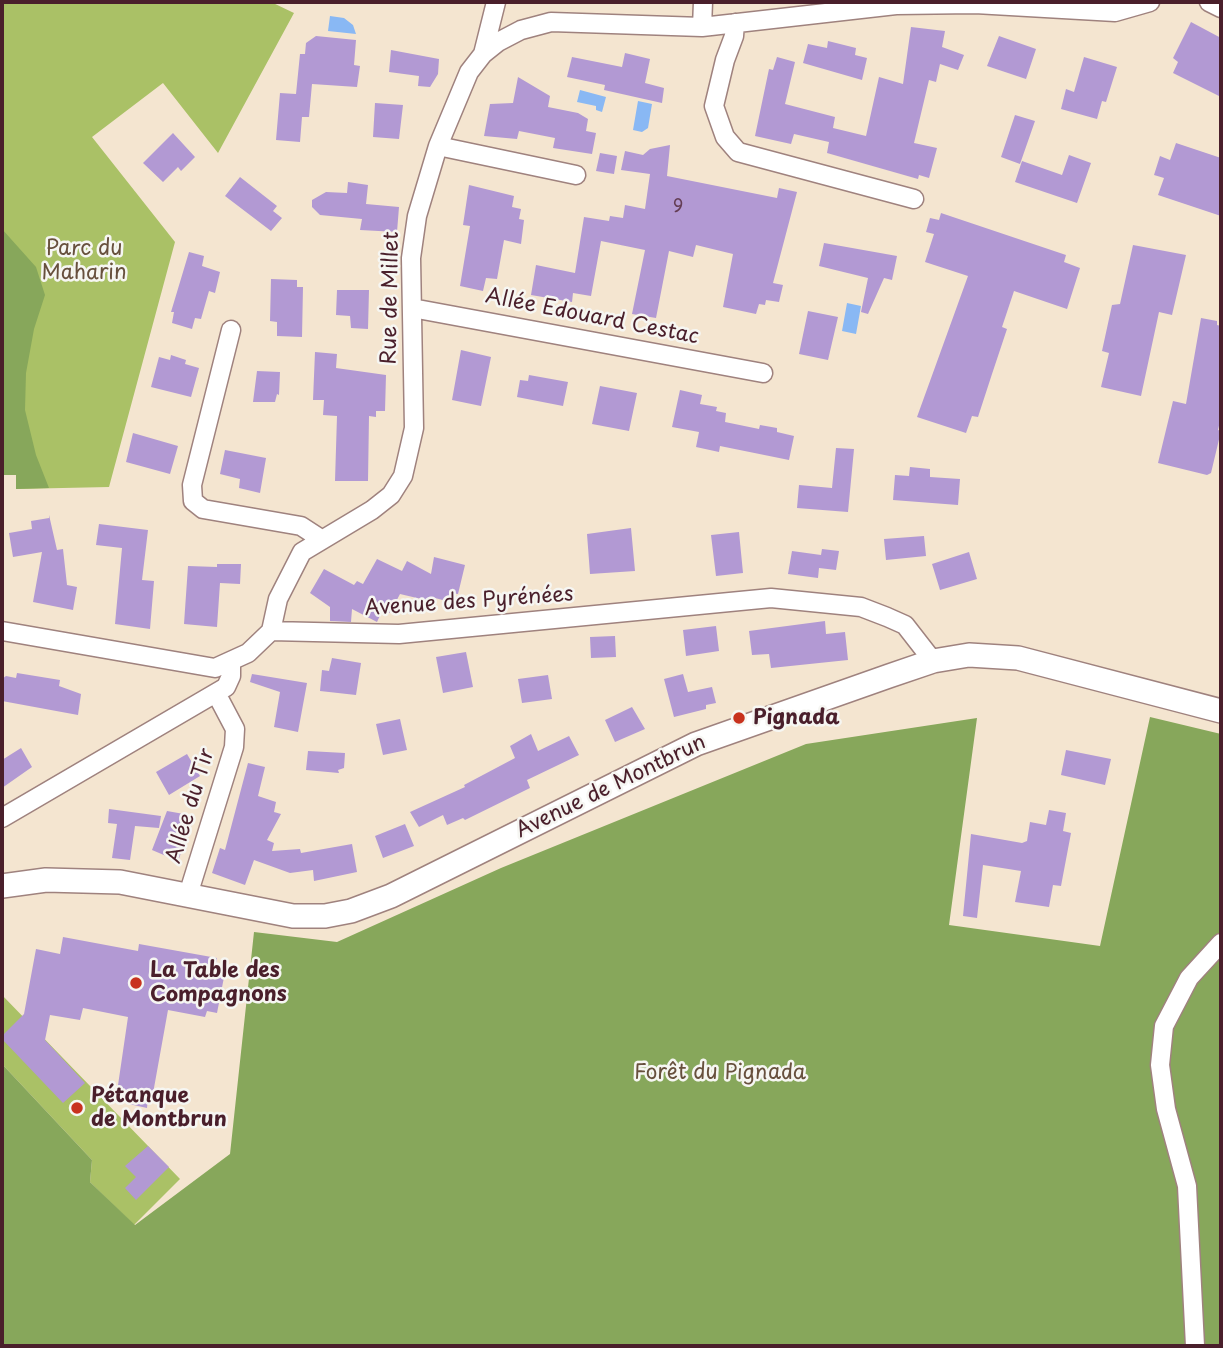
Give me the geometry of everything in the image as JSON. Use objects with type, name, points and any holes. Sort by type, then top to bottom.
[{"type":"street","points":[[483,54],[496,2]]},
{"type":"street","points":[[702,27],[703,2]]},
{"type":"street","name":"Rue de Millet","points":[[271,631],[278,599],[302,552],[372,510],[391,495],[403,476],[414,428],[411,243],[438,146],[469,72],[483,54],[521,30],[551,22],[702,27],[896,5],[975,4],[1115,12],[1150,2]]},
{"type":"street","points":[[1209,2],[1221,8]]},
{"type":"street","points":[[735,23],[714,106],[725,137],[738,152],[914,199]]},
{"type":"street","points":[[438,146],[576,175]]},
{"type":"street","name":"Allée Edouard Cestac","points":[[412,308],[763,373]]},
{"type":"street","points":[[231,330],[192,485],[194,501],[203,509],[301,526],[320,539]]},
{"type":"street","name":"Avenue des Pyrénées","points":[[271,631],[399,634],[771,598],[861,607],[887,617],[905,625],[933,662]]},
{"type":"street","points":[[2,631],[194,666],[215,667],[231,663],[248,653],[271,631]]},
{"type":"street","name":"Avenue de Montbrun","points":[[2,886],[81,879],[120,882],[293,916],[326,916],[351,911],[391,896],[696,744],[933,662],[969,655],[1018,658],[1221,711]]},
{"type":"street","points":[[2,818],[226,687],[232,676],[231,663]]},
{"type":"street","name":"Allée du Tir","points":[[188,895],[234,747],[235,729],[216,693]]},
{"type":"street","points":[[1195,1346],[1187,1186],[1166,1109],[1160,1065],[1164,1026],[1189,978],[1221,943]]},
{"type":"green space","name":"Parc du Maharin","points":[[2,2],[271,2],[294,13],[218,153],[163,83],[92,137],[175,242],[109,487],[16,489],[16,475],[2,475]]},
{"type":"green space","points":[[2,229],[36,267],[45,295],[34,329],[26,373],[25,410],[36,455],[49,488],[16,489],[16,475],[2,475]]},
{"type":"green space","name":"Forêt du Pignada","points":[[1150,717],[1221,734],[1221,1346],[2,1346],[2,1064],[92,1160],[90,1182],[135,1225],[230,1154],[254,932],[337,942],[501,868],[806,744],[977,718],[949,925],[1100,946]]},
{"type":"green space","name":"Pétanque de Montbrun","points":[[2,995],[180,1179],[134,1225],[90,1182],[92,1160],[2,1064]]},
{"type":"water","points":[[330,16],[344,18],[353,25],[356,34],[328,31]]},
{"type":"water","points":[[580,90],[606,97],[602,112],[596,110],[596,106],[577,102]]},
{"type":"water","points":[[638,101],[652,104],[648,128],[642,132],[633,130]]},
{"type":"water","points":[[847,303],[861,306],[856,334],[842,331]]},
{"type":"building","points":[[1191,22],[1221,38],[1221,97],[1173,73],[1178,62],[1173,58]]},
{"type":"building","points":[[911,27],[945,31],[942,47],[964,55],[958,70],[940,64],[936,82],[929,80],[914,143],[937,148],[929,178],[919,175],[918,179],[827,153],[829,142],[794,134],[791,144],[755,136],[769,69],[773,70],[777,57],[795,62],[785,104],[835,117],[833,128],[866,136],[879,77],[903,84]]},
{"type":"building","points":[[316,36],[356,40],[354,65],[360,66],[357,87],[312,84],[309,117],[302,117],[300,142],[276,140],[280,93],[296,94],[300,54],[305,54],[306,43]]},
{"type":"building","points":[[999,36],[1036,49],[1026,79],[987,66]]},
{"type":"building","points":[[828,41],[856,48],[855,55],[867,58],[862,80],[803,63],[808,44],[827,48]]},
{"type":"building","points":[[391,50],[439,59],[438,74],[430,87],[418,86],[419,76],[389,72]]},
{"type":"building","points":[[625,53],[650,59],[645,83],[664,88],[662,103],[604,90],[605,85],[567,77],[572,57],[622,67]]},
{"type":"building","points":[[1084,57],[1117,67],[1106,102],[1102,101],[1097,119],[1061,109],[1066,89],[1074,92]]},
{"type":"building","points":[[518,77],[550,96],[548,107],[578,113],[588,119],[586,131],[596,133],[592,154],[553,148],[555,138],[519,131],[517,139],[484,136],[490,104],[513,103]]},
{"type":"building","points":[[375,103],[403,105],[399,139],[373,137]]},
{"type":"building","points":[[1015,115],[1035,121],[1020,164],[1001,157]]},
{"type":"building","points":[[173,133],[195,157],[181,171],[178,167],[163,182],[143,163]]},
{"type":"building","points":[[1176,143],[1221,158],[1221,216],[1158,195],[1164,178],[1154,175],[1160,156],[1170,160]]},
{"type":"building","points":[[670,145],[667,176],[777,198],[779,188],[797,192],[773,283],[783,285],[779,302],[766,300],[765,305],[759,304],[756,314],[723,307],[733,254],[696,245],[693,257],[669,251],[656,318],[632,314],[645,250],[601,241],[591,296],[573,293],[572,302],[531,295],[536,265],[575,273],[584,217],[609,221],[610,216],[623,218],[625,205],[645,209],[650,174],[621,170],[625,151],[643,155],[650,149]]},
{"type":"building","points":[[600,153],[617,156],[614,174],[596,171]]},
{"type":"building","points":[[1069,155],[1091,163],[1077,203],[1015,182],[1022,161],[1062,175]]},
{"type":"building","points":[[240,177],[277,206],[273,211],[282,218],[271,231],[225,196]]},
{"type":"building","points":[[348,182],[368,185],[366,204],[399,207],[397,232],[360,230],[362,219],[320,215],[312,207],[312,200],[326,192],[347,193]]},
{"type":"building","points":[[469,185],[514,196],[512,207],[521,209],[519,219],[524,220],[521,244],[504,240],[497,279],[486,278],[483,291],[460,286],[470,226],[463,225]]},
{"type":"building","points":[[941,213],[1066,255],[1064,262],[1080,268],[1067,309],[1014,291],[1002,327],[1007,329],[978,417],[972,416],[966,433],[917,417],[968,276],[925,262],[934,234],[926,232],[930,218],[939,220]]},
{"type":"building","points":[[824,243],[897,256],[892,280],[884,278],[868,314],[861,312],[868,278],[819,266]]},
{"type":"building","points":[[1133,245],[1186,255],[1172,315],[1159,312],[1141,396],[1101,387],[1109,353],[1102,351],[1112,305],[1120,304]]},
{"type":"building","points":[[189,252],[204,256],[202,266],[220,272],[215,293],[209,291],[201,319],[195,318],[192,329],[172,323],[174,312],[171,312]]},
{"type":"building","points":[[271,279],[297,280],[297,287],[303,287],[302,337],[277,336],[277,322],[270,321]]},
{"type":"building","points":[[337,290],[369,290],[368,329],[351,328],[350,316],[336,315]]},
{"type":"building","points":[[808,311],[838,317],[828,360],[799,354]]},
{"type":"building","points":[[1201,318],[1217,321],[1217,325],[1221,326],[1221,417],[1218,430],[1221,431],[1211,473],[1207,475],[1158,463],[1173,401],[1186,404]]},
{"type":"building","points":[[461,350],[491,357],[481,406],[452,400]]},
{"type":"building","points":[[315,352],[337,354],[336,368],[386,375],[385,411],[376,411],[376,417],[369,416],[368,481],[335,481],[337,416],[323,415],[324,400],[313,400]]},
{"type":"building","points":[[171,355],[186,360],[185,364],[199,368],[191,397],[151,387],[159,357],[170,360]]},
{"type":"building","points":[[257,371],[280,372],[279,395],[277,394],[275,402],[253,402]]},
{"type":"building","points":[[529,375],[568,382],[563,406],[517,397],[520,380],[528,381]]},
{"type":"building","points":[[600,386],[637,393],[629,431],[592,424]]},
{"type":"building","points":[[680,390],[702,395],[700,404],[717,407],[716,411],[726,413],[725,422],[759,429],[760,425],[777,428],[777,432],[794,436],[789,460],[720,446],[719,452],[696,447],[699,432],[672,427]]},
{"type":"building","points":[[133,433],[178,446],[170,474],[126,462]]},
{"type":"building","points":[[836,448],[854,449],[848,512],[797,508],[799,485],[832,488]]},
{"type":"building","points":[[225,450],[266,458],[260,493],[239,488],[240,479],[220,474]]},
{"type":"building","points":[[910,467],[930,469],[930,477],[960,479],[958,505],[893,500],[895,475],[909,476]]},
{"type":"building","points":[[49,515],[57,550],[63,549],[67,585],[77,587],[73,610],[33,602],[42,552],[13,557],[9,533],[32,529],[31,521],[49,518]]},
{"type":"building","points":[[99,524],[148,530],[142,580],[154,581],[150,629],[115,624],[122,548],[96,545]]},
{"type":"building","points":[[631,528],[635,571],[590,574],[587,534]]},
{"type":"building","points":[[739,532],[743,573],[716,576],[711,535]]},
{"type":"building","points":[[924,536],[926,556],[886,560],[884,539]]},
{"type":"building","points":[[822,549],[839,551],[836,570],[819,568],[818,578],[788,574],[792,551],[821,555]]},
{"type":"building","points":[[969,552],[977,579],[940,590],[932,564]]},
{"type":"building","points":[[434,557],[465,565],[458,594],[451,593],[450,602],[435,598],[434,602],[400,594],[390,613],[383,609],[377,622],[352,609],[351,622],[330,621],[330,607],[310,593],[324,569],[354,585],[357,581],[363,584],[377,559],[402,571],[407,561],[431,574]]},
{"type":"building","points":[[217,564],[241,564],[240,584],[220,583],[217,627],[184,624],[188,566],[217,567]]},
{"type":"building","points":[[825,621],[826,634],[845,632],[848,660],[771,668],[769,654],[752,655],[749,631]]},
{"type":"building","points":[[716,626],[719,651],[686,656],[683,630]]},
{"type":"building","points":[[615,636],[616,657],[591,658],[590,637]]},
{"type":"building","points":[[466,652],[473,687],[443,693],[436,657]]},
{"type":"building","points":[[332,658],[361,663],[356,695],[320,691],[322,670],[329,671]]},
{"type":"building","points":[[17,673],[60,680],[59,686],[81,694],[78,715],[2,701],[2,679],[6,676],[16,678]]},
{"type":"building","points":[[252,674],[307,683],[298,732],[274,727],[280,692],[250,682]]},
{"type":"building","points":[[683,674],[688,692],[712,687],[716,703],[706,705],[706,709],[674,717],[664,679]]},
{"type":"building","points":[[548,675],[552,699],[522,703],[518,679]]},
{"type":"building","points":[[632,707],[645,729],[615,742],[605,720]]},
{"type":"building","points":[[400,719],[407,750],[383,755],[376,724]]},
{"type":"building","points":[[531,734],[538,751],[569,736],[579,755],[527,780],[530,788],[465,820],[463,818],[447,825],[443,815],[419,827],[410,812],[465,787],[464,785],[515,758],[510,746]]},
{"type":"building","points":[[21,748],[32,767],[2,788],[2,760]]},
{"type":"building","points":[[1066,750],[1111,759],[1105,785],[1061,775]]},
{"type":"building","points":[[308,751],[345,753],[344,768],[338,770],[339,773],[306,770]]},
{"type":"building","points":[[187,754],[200,776],[169,795],[156,772]]},
{"type":"building","points":[[248,763],[265,767],[258,796],[276,802],[274,812],[281,814],[267,840],[274,843],[272,851],[300,849],[301,853],[352,844],[357,872],[314,881],[313,870],[290,873],[254,860],[245,885],[212,873],[220,848],[225,850]]},
{"type":"building","points":[[109,809],[161,816],[159,828],[135,826],[130,860],[112,858],[117,824],[108,823]]},
{"type":"building","points":[[1049,810],[1066,813],[1063,831],[1071,833],[1061,886],[1053,885],[1049,907],[1015,902],[1021,871],[983,865],[977,918],[963,916],[971,834],[1022,843],[1027,841],[1030,822],[1046,825]]},
{"type":"building","points":[[167,811],[195,816],[178,861],[152,850]]},
{"type":"building","points":[[405,824],[414,846],[383,858],[375,836]]},
{"type":"building","points":[[63,937],[138,951],[139,944],[217,958],[216,965],[226,967],[217,1013],[207,1011],[205,1017],[168,1010],[152,1099],[148,1098],[147,1108],[129,1104],[131,1095],[117,1092],[128,1017],[83,1008],[80,1020],[50,1015],[45,1040],[85,1083],[63,1103],[2,1039],[24,1014],[36,949],[60,954]]},
{"type":"building","points":[[148,1146],[169,1167],[136,1200],[125,1188],[136,1177],[125,1166]]},
{"type":"place","name":"Pignada","points":[[739,718]]},
{"type":"place","name":"La Table des Compagnons","points":[[136,983]]},
{"type":"place","name":"Pétanque de Montbrun","points":[[77,1108]]}]
